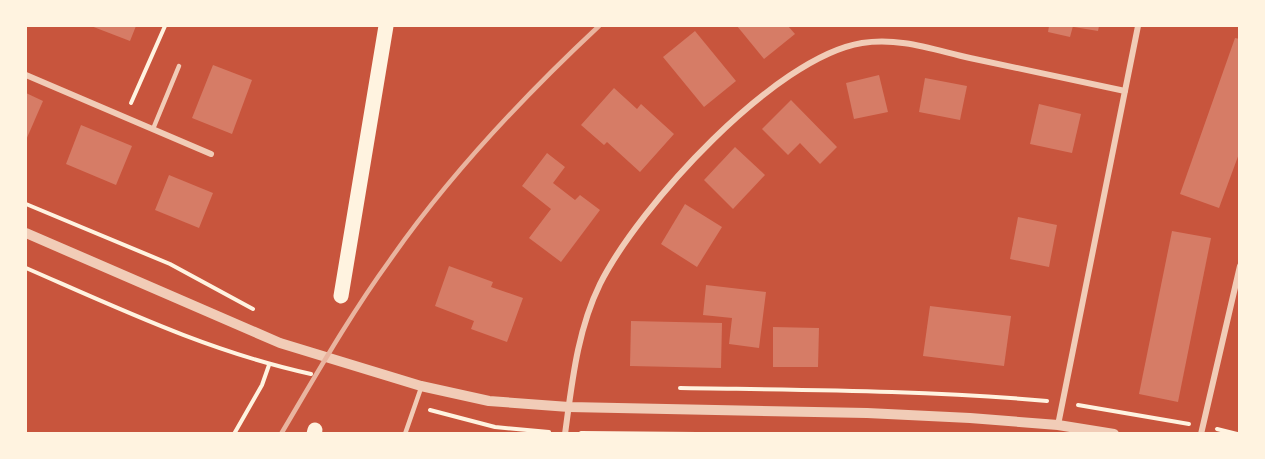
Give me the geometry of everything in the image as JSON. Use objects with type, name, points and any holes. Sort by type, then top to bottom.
[{"type":"main road","points":[[341,296],[386,26]]},
{"type":"street","points":[[1058,425],[1138,26]]},
{"type":"street","points":[[565,434],[580,334],[600,283],[640,222],[702,150],[769,89],[808,64],[833,52],[862,43],[907,42],[960,56],[1125,91]]},
{"type":"street","points":[[26,75],[211,154]]},
{"type":"street","points":[[26,233],[280,343],[421,386],[489,401],[569,406],[867,413],[970,418],[1058,425],[1114,434]]},
{"type":"street","points":[[1202,430],[1239,266]]},
{"type":"lane","points":[[153,129],[179,66]]},
{"type":"lane","points":[[405,434],[421,386]]},
{"type":"path","points":[[125,117],[165,26]]},
{"type":"path","points":[[26,204],[170,264],[260,312]]},
{"type":"path","points":[[234,434],[262,384],[268,365],[280,343]]},
{"type":"path","points":[[679,388],[972,394],[1062,403],[1202,430],[1237,434]]},
{"type":"building","points":[[91,26],[136,26],[130,41]]},
{"type":"building","points":[[737,26],[788,26],[795,34],[764,59]]},
{"type":"building","points":[[1049,26],[1073,26],[1070,37],[1048,32]]},
{"type":"building","points":[[1074,26],[1099,26],[1098,31]]},
{"type":"building","points":[[695,31],[736,81],[704,107],[663,57]]},
{"type":"building","points":[[1235,38],[1240,39],[1240,151],[1219,208],[1180,194]]},
{"type":"building","points":[[213,65],[252,80],[232,134],[192,118]]},
{"type":"building","points":[[879,75],[888,112],[854,119],[846,83]]},
{"type":"building","points":[[925,78],[967,86],[960,120],[919,112]]},
{"type":"building","points":[[614,88],[637,109],[641,104],[674,134],[640,172],[607,142],[604,145],[581,125]]},
{"type":"building","points":[[26,93],[43,101],[26,140]]},
{"type":"building","points":[[791,100],[837,147],[820,164],[800,143],[788,155],[762,129]]},
{"type":"building","points":[[1039,104],[1081,114],[1072,153],[1030,144]]},
{"type":"building","points":[[81,125],[132,146],[116,185],[66,164]]},
{"type":"building","points":[[735,147],[765,175],[733,209],[704,180]]},
{"type":"building","points":[[547,153],[565,167],[553,183],[575,200],[580,195],[600,210],[561,262],[529,238],[551,209],[522,186]]},
{"type":"building","points":[[169,175],[213,193],[199,228],[155,210]]},
{"type":"building","points":[[685,204],[722,227],[697,267],[661,244]]},
{"type":"building","points":[[1018,217],[1057,225],[1049,267],[1010,259]]},
{"type":"building","points":[[1172,231],[1211,238],[1178,402],[1139,394]]},
{"type":"building","points":[[449,266],[493,282],[491,287],[523,298],[507,342],[471,329],[474,321],[435,306]]},
{"type":"building","points":[[706,285],[766,292],[759,348],[729,344],[732,318],[703,315]]},
{"type":"building","points":[[930,306],[1011,316],[1004,366],[923,356]]},
{"type":"building","points":[[631,321],[722,323],[721,368],[630,366]]},
{"type":"building","points":[[773,327],[819,328],[818,367],[773,367]]},
{"type":"railway","points":[[281,434],[375,281],[437,197],[488,137],[599,26]]}]
